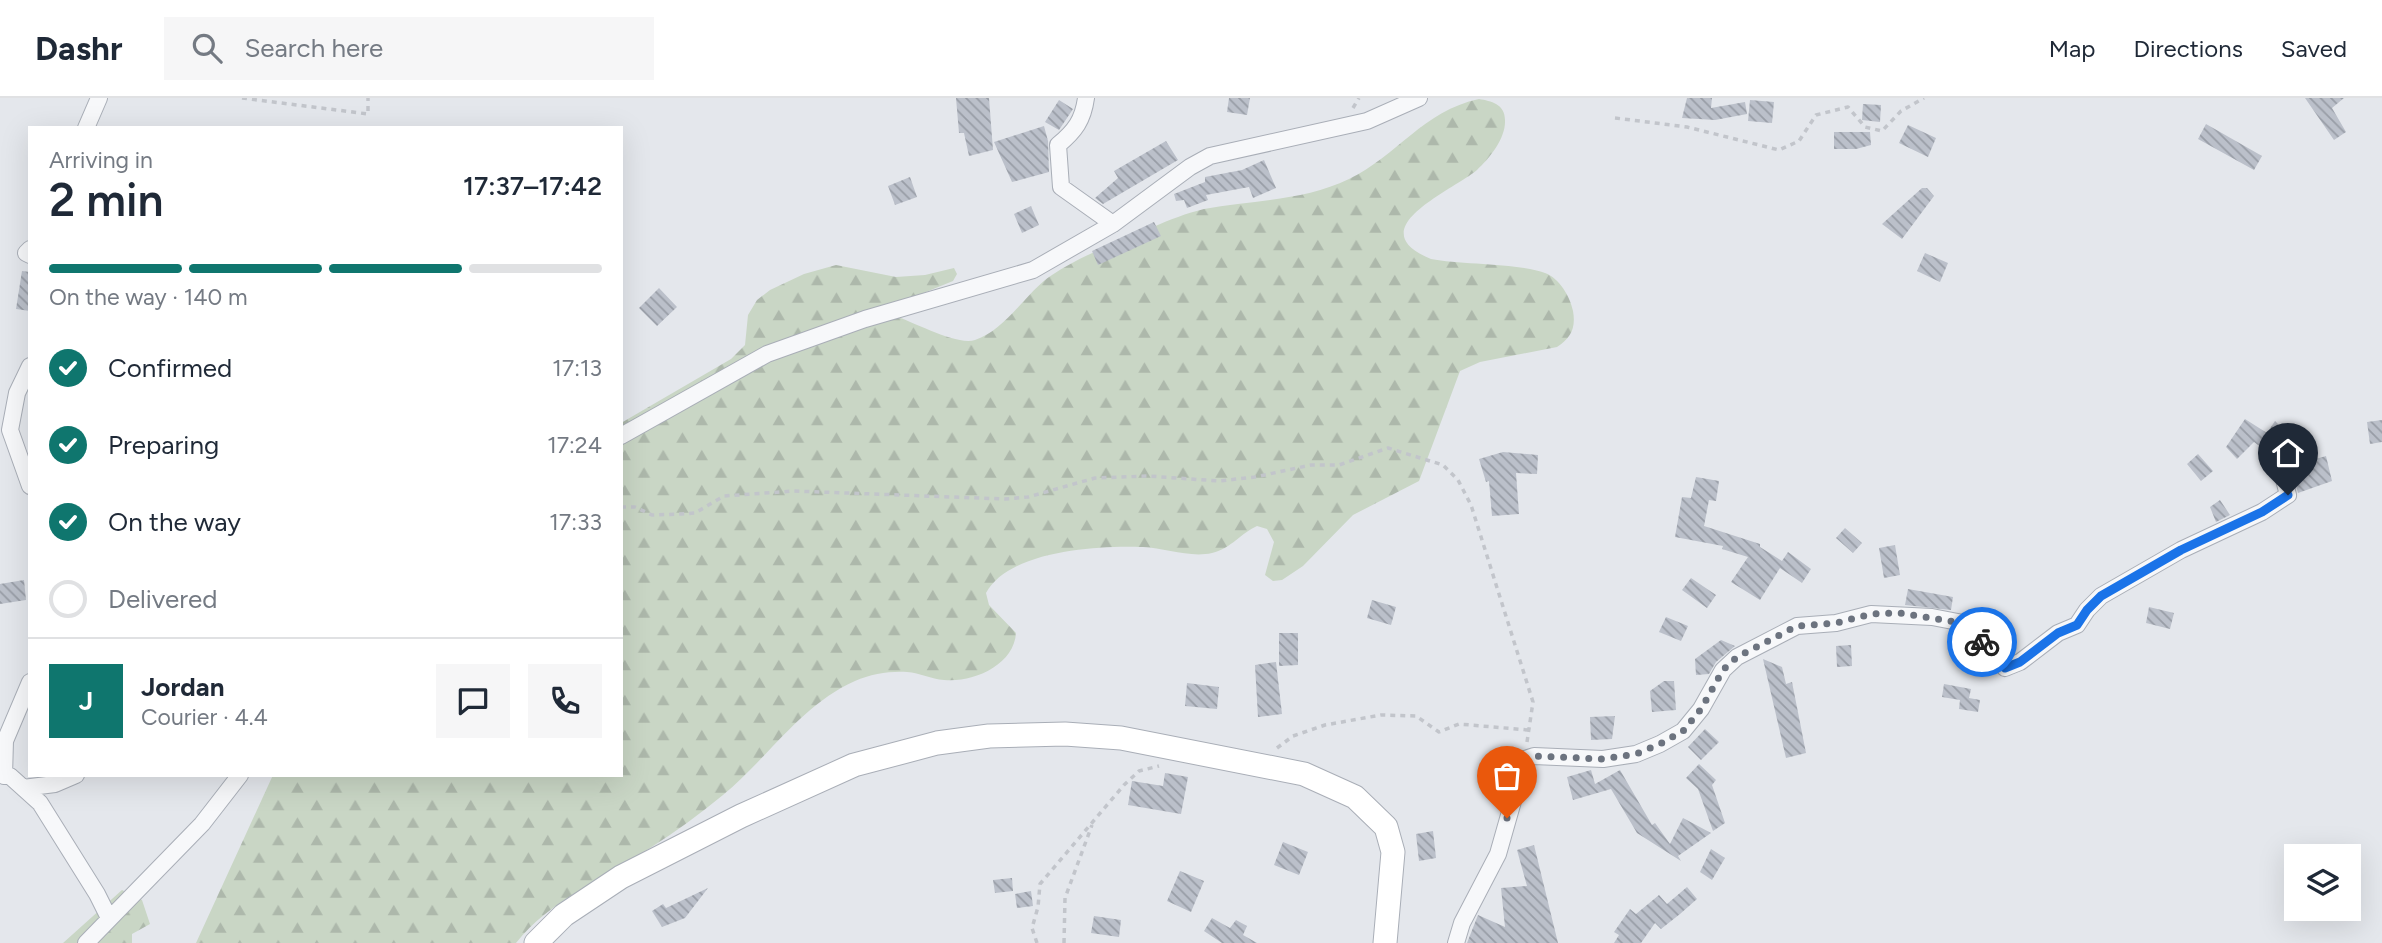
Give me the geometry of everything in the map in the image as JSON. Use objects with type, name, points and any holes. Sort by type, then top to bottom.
[{"type":"main road","points":[[536,943],[581,903],[668,852],[854,765],[902,750],[989,737],[1065,734],[1121,738],[1304,774],[1333,784],[1372,810],[1387,827],[1393,852],[1385,943]]},
{"type":"street","points":[[87,126],[99,98]]},
{"type":"street","points":[[1086,98],[1084,115],[1074,132],[1058,145],[1060,187],[1113,224]]},
{"type":"street","points":[[623,435],[767,354],[866,319],[1033,270],[1113,224],[1190,167],[1210,156],[1367,121],[1419,98]]},
{"type":"street","points":[[28,370],[5,430],[28,482]]},
{"type":"street","points":[[1455,943],[1462,923],[1498,854],[1525,759],[1534,756],[1603,759],[1636,754],[1660,744],[1683,731],[1701,709],[1723,670],[1737,657],[1797,626],[1836,623],[1871,614],[1932,617],[1963,623],[2005,668],[2020,662],[2058,633],[2077,625],[2101,596],[2181,550],[2262,512],[2288,495],[2280,464]]},
{"type":"street","points":[[28,687],[5,741],[2,776],[10,776],[40,803],[109,918]]},
{"type":"street","points":[[23,788],[55,784],[71,777]]},
{"type":"street","points":[[86,943],[202,824],[238,777]]},
{"type":"path","points":[[242,98],[368,114],[368,98]]},
{"type":"path","points":[[1615,118],[1687,127],[1779,150],[1799,141],[1816,115],[1849,107],[1865,127],[1882,131],[1901,111],[1924,98]]},
{"type":"path","points":[[623,508],[635,507],[652,516],[695,513],[723,496],[794,491],[1028,498],[1095,478],[1148,476],[1219,481],[1255,477],[1311,465],[1339,465],[1388,448],[1443,465],[1458,480],[1481,534],[1488,569],[1533,702],[1525,759]]},
{"type":"path","points":[[1256,765],[1293,736],[1325,725],[1381,715],[1416,716],[1439,732],[1458,724],[1529,730]]},
{"type":"path","points":[[1037,943],[1032,928],[1038,907],[1040,884],[1094,819],[1139,771],[1162,766]]},
{"type":"path","points":[[1064,943],[1065,898],[1094,819]]},
{"type":"green space","points":[[1479,99],[1500,107],[1504,115],[1503,134],[1492,154],[1477,170],[1417,211],[1407,223],[1404,235],[1411,247],[1431,259],[1521,267],[1550,275],[1563,288],[1569,299],[1574,317],[1573,327],[1566,340],[1557,347],[1480,362],[1460,371],[1419,481],[1353,515],[1303,566],[1282,580],[1273,581],[1265,575],[1274,542],[1267,529],[1257,526],[1225,548],[1212,553],[1186,554],[1143,547],[1104,547],[1057,553],[1014,567],[986,593],[989,605],[1016,633],[1014,644],[1000,663],[979,675],[955,680],[901,672],[874,675],[836,691],[801,718],[714,802],[633,859],[561,902],[516,943],[196,943],[272,777],[623,777],[623,422],[731,359],[745,345],[748,315],[757,300],[770,290],[804,274],[836,265],[896,277],[925,275],[954,268],[957,274],[953,281],[894,305],[895,316],[947,337],[975,340],[1006,320],[1042,282],[1088,255],[1198,211],[1296,196],[1332,186],[1366,169],[1426,124],[1459,105]]},
{"type":"green space","points":[[122,890],[142,900],[150,924],[132,934],[132,943],[63,943]]},
{"type":"building","points":[[956,98],[989,98],[993,150],[969,156],[964,133],[959,133]]},
{"type":"building","points":[[1229,98],[1250,98],[1247,115],[1227,112]]},
{"type":"building","points":[[1687,98],[1712,98],[1711,108],[1745,102],[1747,114],[1715,120],[1682,118]]},
{"type":"building","points":[[2305,98],[2344,98],[2332,108],[2346,132],[2334,140]]},
{"type":"building","points":[[1059,100],[1073,109],[1059,130],[1045,122]]},
{"type":"building","points":[[1750,100],[1774,102],[1772,123],[1748,121]]},
{"type":"building","points":[[1863,104],[1881,105],[1880,122],[1862,120]]},
{"type":"building","points":[[2206,124],[2262,156],[2254,170],[2198,139]]},
{"type":"building","points":[[1908,125],[1936,138],[1928,157],[1899,143]]},
{"type":"building","points":[[1044,126],[1048,141],[1049,172],[1012,182],[994,142]]},
{"type":"building","points":[[1834,132],[1870,132],[1871,145],[1856,149],[1834,149]]},
{"type":"building","points":[[1166,141],[1178,160],[1103,204],[1095,198],[1118,178],[1114,171]]},
{"type":"building","points":[[1264,160],[1276,188],[1253,198],[1249,187],[1206,195],[1208,200],[1187,208],[1184,200],[1176,201],[1174,194],[1205,182],[1205,177],[1242,170]]},
{"type":"building","points":[[910,177],[917,197],[895,205],[888,186]]},
{"type":"building","points":[[1922,188],[1927,188],[1934,196],[1902,239],[1882,224]]},
{"type":"building","points":[[1031,206],[1039,225],[1022,233],[1014,214]]},
{"type":"building","points":[[1154,222],[1161,236],[1098,265],[1092,251]]},
{"type":"building","points":[[1925,253],[1948,263],[1940,282],[1917,271]]},
{"type":"building","points":[[22,271],[28,272],[28,311],[16,309]]},
{"type":"building","points":[[659,288],[677,307],[657,326],[639,308]]},
{"type":"building","points":[[2245,419],[2267,433],[2275,421],[2312,460],[2326,456],[2332,481],[2298,493],[2288,457],[2282,454],[2273,456],[2254,442],[2237,459],[2226,447]]},
{"type":"building","points":[[2382,420],[2382,442],[2370,444],[2367,422]]},
{"type":"building","points":[[1503,452],[1538,455],[1537,474],[1516,473],[1519,514],[1492,516],[1489,481],[1486,482],[1479,459]]},
{"type":"building","points":[[2198,454],[2213,471],[2201,481],[2187,464]]},
{"type":"building","points":[[1696,477],[1719,481],[1716,501],[1709,500],[1704,526],[1760,544],[1760,547],[1782,561],[1788,552],[1811,569],[1802,583],[1780,568],[1760,600],[1731,582],[1748,557],[1722,549],[1723,546],[1675,537],[1682,497],[1691,498]]},
{"type":"building","points":[[2220,500],[2230,515],[2216,522],[2210,507]]},
{"type":"building","points":[[1845,528],[1862,543],[1853,553],[1836,538]]},
{"type":"building","points":[[1895,545],[1900,575],[1884,578],[1879,548]]},
{"type":"building","points":[[1691,578],[1716,595],[1707,608],[1682,590]]},
{"type":"building","points":[[24,580],[26,600],[0,604],[0,584]]},
{"type":"building","points":[[1908,589],[1953,597],[1951,610],[1905,605]]},
{"type":"building","points":[[1372,600],[1396,607],[1391,625],[1367,618]]},
{"type":"building","points":[[2149,607],[2174,613],[2170,629],[2146,623]]},
{"type":"building","points":[[1666,617],[1688,626],[1681,641],[1659,632]]},
{"type":"building","points":[[1279,633],[1298,633],[1298,665],[1279,666]]},
{"type":"building","points":[[1721,640],[1735,646],[1716,662],[1709,674],[1696,675],[1695,659]]},
{"type":"building","points":[[1851,645],[1852,666],[1837,667],[1836,646]]},
{"type":"building","points":[[1763,659],[1782,667],[1786,684],[1792,682],[1806,753],[1786,758]]},
{"type":"building","points":[[1276,662],[1282,714],[1258,717],[1255,665]]},
{"type":"building","points":[[1664,681],[1674,681],[1676,710],[1652,712],[1650,691]]},
{"type":"building","points":[[1187,683],[1219,687],[1217,709],[1185,706]]},
{"type":"building","points":[[1944,684],[1971,689],[1969,698],[1980,700],[1978,712],[1959,709],[1960,700],[1942,697]]},
{"type":"building","points":[[1615,716],[1612,739],[1591,740],[1590,717]]},
{"type":"building","points":[[1705,729],[1719,742],[1701,760],[1688,747]]},
{"type":"building","points":[[1699,764],[1716,780],[1712,785],[1725,823],[1713,831],[1698,789],[1686,778]]},
{"type":"building","points":[[1591,770],[1595,784],[1620,770],[1652,825],[1655,823],[1670,844],[1683,818],[1711,833],[1678,856],[1681,861],[1637,833],[1611,789],[1573,800],[1567,777]]},
{"type":"building","points":[[1165,773],[1188,777],[1181,814],[1128,805],[1132,781],[1163,786]]},
{"type":"building","points":[[1433,831],[1436,858],[1419,861],[1416,834]]},
{"type":"building","points":[[1283,842],[1308,852],[1299,875],[1274,865]]},
{"type":"building","points":[[1534,845],[1558,943],[1467,943],[1478,915],[1505,927],[1501,888],[1527,886],[1517,850]]},
{"type":"building","points":[[1711,849],[1725,858],[1712,880],[1700,872]]},
{"type":"building","points":[[1180,871],[1204,881],[1191,912],[1167,901]]},
{"type":"building","points":[[1012,878],[1013,891],[995,893],[993,880]]},
{"type":"building","points":[[1687,887],[1697,899],[1661,929],[1655,923],[1641,943],[1614,943],[1619,935],[1614,932],[1630,909],[1636,914],[1659,895],[1667,904]]},
{"type":"building","points":[[708,888],[685,918],[662,927],[652,911],[663,904],[666,908]]},
{"type":"building","points":[[1031,891],[1033,906],[1017,908],[1015,894]]},
{"type":"building","points":[[1094,916],[1121,920],[1119,937],[1091,933]]},
{"type":"building","points":[[1212,918],[1230,928],[1236,920],[1247,926],[1243,935],[1257,943],[1222,943],[1204,931]]},
{"type":"way so far","points":[[1507,818],[1525,759],[1534,756],[1603,759],[1636,754],[1660,744],[1683,731],[1701,709],[1723,670],[1737,657],[1797,626],[1836,623],[1871,614],[1899,613],[1963,623],[1982,642]]},
{"type":"route","points":[[1982,642],[2005,668],[2020,662],[2058,633],[2077,625],[2101,596],[2128,583],[2181,550],[2262,512],[2288,495]]}]
